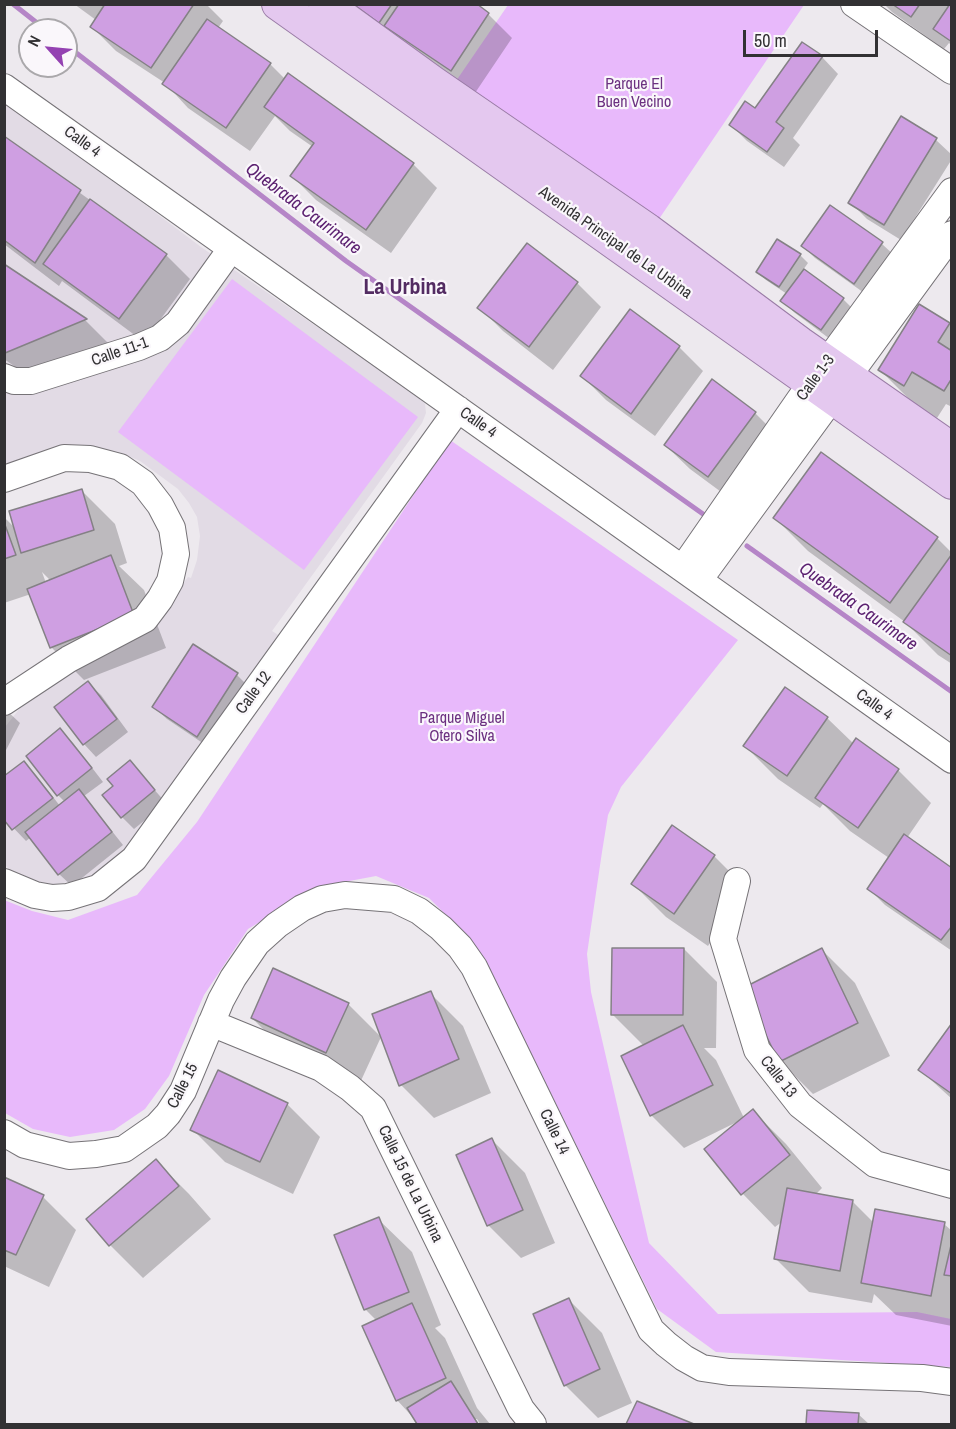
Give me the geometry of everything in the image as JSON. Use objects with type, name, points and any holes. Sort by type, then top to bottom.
[{"type":"main road","name":"Avenida Principal de La Urbina","points":[[278,4],[829,379],[951,449]]},
{"type":"main road","name":"Avenida Principal de La Urbina","points":[[324,4],[648,231],[829,379],[951,483]]},
{"type":"street","points":[[854,4],[951,71]]},
{"type":"street","name":"Calle 4","points":[[4,87],[951,760]]},
{"type":"street","name":"Calle 1-3","points":[[691,574],[829,379],[951,191]]},
{"type":"street","name":"Calle 1-3","points":[[829,379],[951,234]]},
{"type":"street","name":"Calle 11-1","points":[[4,377],[14,381],[31,381],[139,347],[160,338],[178,323],[231,249]]},
{"type":"street","name":"Calle 12","points":[[4,882],[35,895],[52,898],[68,897],[98,888],[134,859],[458,409]]},
{"type":"street","points":[[4,479],[64,458],[90,459],[120,467],[143,483],[160,505],[172,528],[176,554],[170,580],[160,599],[145,619],[69,659],[4,702]]},
{"type":"street","name":"Calle 13","points":[[737,881],[723,939],[758,1050],[800,1105],[875,1164],[951,1185]]},
{"type":"street","name":"Calle 14","points":[[211,1023],[233,978],[257,943],[277,925],[302,908],[322,899],[345,895],[394,899],[418,911],[441,928],[460,947],[474,967],[651,1330],[666,1344],[702,1368],[729,1372],[922,1378],[951,1382]]},
{"type":"street","name":"Calle 15","points":[[4,1133],[25,1145],[69,1156],[123,1149],[147,1134],[168,1114],[183,1091],[211,1023]]},
{"type":"street","name":"Calle 15 de La Urbina","points":[[211,1023],[321,1068],[373,1107],[515,1398],[533,1425]]},
{"type":"shaded area","points":[[5,99],[201,247],[419,397],[425,404],[426,413],[422,423],[272,631],[283,638],[192,763],[127,847],[95,877],[46,886],[14,874],[5,865],[5,727],[20,708],[73,671],[114,651],[152,627],[188,577],[191,578],[197,560],[200,536],[197,517],[178,489],[140,461],[119,452],[99,449],[5,467]]},
{"type":"green space","name":"Parque El Buen Vecino","points":[[508,5],[804,5],[659,219],[456,81]]},
{"type":"green space","points":[[232,279],[418,417],[304,570],[118,432]]},
{"type":"green space","name":"Parque Miguel Otero Silva","points":[[450,440],[738,640],[621,787],[608,815],[602,852],[587,954],[591,992],[649,1243],[718,1314],[917,1312],[951,1319],[951,1367],[716,1352],[657,1309],[489,968],[460,929],[429,898],[376,876],[328,885],[248,929],[204,995],[169,1076],[145,1109],[114,1130],[70,1137],[33,1129],[5,1113],[4,900],[32,911],[68,920],[137,895],[197,822]]},
{"type":"building","points":[[105,4],[194,4],[151,68],[90,27]]},
{"type":"building","points":[[353,4],[392,4],[379,23]]},
{"type":"building","points":[[399,4],[477,4],[489,13],[451,71],[384,26]]},
{"type":"building","points":[[892,4],[920,4],[911,17]]},
{"type":"building","points":[[952,4],[952,42],[933,29]]},
{"type":"building","points":[[207,19],[271,63],[226,128],[162,84]]},
{"type":"building","points":[[802,42],[823,56],[776,122],[784,128],[767,152],[729,125],[745,101],[755,108]]},
{"type":"building","points":[[288,73],[414,163],[366,230],[290,176],[314,143],[264,107]]},
{"type":"building","points":[[901,116],[937,138],[884,225],[848,203]]},
{"type":"building","points":[[4,136],[81,190],[35,263],[4,240]]},
{"type":"building","points":[[90,199],[167,254],[119,319],[43,264]]},
{"type":"building","points":[[830,205],[883,242],[854,284],[801,246]]},
{"type":"building","points":[[777,239],[801,254],[779,287],[756,272]]},
{"type":"building","points":[[527,243],[578,282],[529,347],[477,308]]},
{"type":"building","points":[[4,264],[87,319],[5,353]]},
{"type":"building","points":[[804,269],[844,298],[821,330],[780,301]]},
{"type":"building","points":[[919,304],[950,323],[938,342],[952,351],[952,378],[944,391],[912,372],[904,386],[878,370]]},
{"type":"building","points":[[630,309],[680,346],[631,414],[580,376]]},
{"type":"building","points":[[712,379],[756,412],[708,477],[664,445]]},
{"type":"building","points":[[821,452],[938,537],[890,603],[773,518]]},
{"type":"building","points":[[82,489],[94,530],[21,553],[9,511]]},
{"type":"building","points":[[4,522],[16,555],[4,559]]},
{"type":"building","points":[[952,554],[952,656],[903,622]]},
{"type":"building","points":[[111,555],[134,615],[50,648],[27,589]]},
{"type":"building","points":[[193,644],[238,673],[197,737],[152,707]]},
{"type":"building","points":[[88,681],[117,719],[83,745],[54,707]]},
{"type":"building","points":[[785,687],[828,717],[787,776],[743,746]]},
{"type":"building","points":[[60,728],[92,768],[57,796],[26,756]]},
{"type":"building","points":[[856,738],[899,769],[858,828],[815,798]]},
{"type":"building","points":[[130,760],[155,790],[121,818],[102,795],[113,786],[107,779]]},
{"type":"building","points":[[24,761],[53,798],[12,830],[4,820],[4,776]]},
{"type":"building","points":[[79,789],[112,832],[58,875],[25,832]]},
{"type":"building","points":[[672,825],[715,855],[674,914],[631,884]]},
{"type":"building","points":[[904,834],[952,868],[952,926],[941,940],[867,889]]},
{"type":"building","points":[[612,948],[684,948],[683,1015],[611,1015]]},
{"type":"building","points":[[822,948],[858,1023],[779,1062],[743,988]]},
{"type":"building","points":[[273,968],[349,1003],[326,1053],[251,1018]]},
{"type":"building","points":[[431,991],[459,1059],[399,1086],[372,1014]]},
{"type":"building","points":[[952,1023],[952,1094],[918,1070]]},
{"type":"building","points":[[683,1025],[713,1085],[650,1116],[621,1056]]},
{"type":"building","points":[[218,1070],[288,1103],[260,1162],[190,1130]]},
{"type":"building","points":[[753,1109],[790,1155],[741,1195],[704,1149]]},
{"type":"building","points":[[492,1138],[523,1210],[487,1226],[456,1155]]},
{"type":"building","points":[[156,1159],[179,1186],[109,1246],[86,1219]]},
{"type":"building","points":[[4,1177],[44,1195],[16,1255],[4,1250]]},
{"type":"building","points":[[787,1188],[853,1200],[840,1271],[774,1259]]},
{"type":"building","points":[[875,1209],[945,1222],[931,1296],[861,1283]]},
{"type":"building","points":[[379,1217],[409,1292],[364,1310],[334,1235]]},
{"type":"building","points":[[952,1241],[952,1276],[944,1275]]},
{"type":"building","points":[[569,1298],[600,1369],[564,1386],[533,1314]]},
{"type":"building","points":[[412,1303],[446,1378],[396,1401],[362,1326]]},
{"type":"building","points":[[451,1381],[478,1424],[417,1424],[407,1408]]},
{"type":"building","points":[[637,1401],[694,1424],[626,1424]]},
{"type":"building","points":[[807,1410],[859,1413],[858,1424],[806,1424]]},
{"type":"waterway","name":"Quebrada Caurimare","points":[[13,4],[31,18]]},
{"type":"waterway","name":"Quebrada Caurimare","points":[[78,54],[346,261],[703,514]]},
{"type":"waterway","name":"Quebrada Caurimare","points":[[747,546],[952,692]]},
{"type":"district","name":"La Urbina","points":[[405,288]]}]
